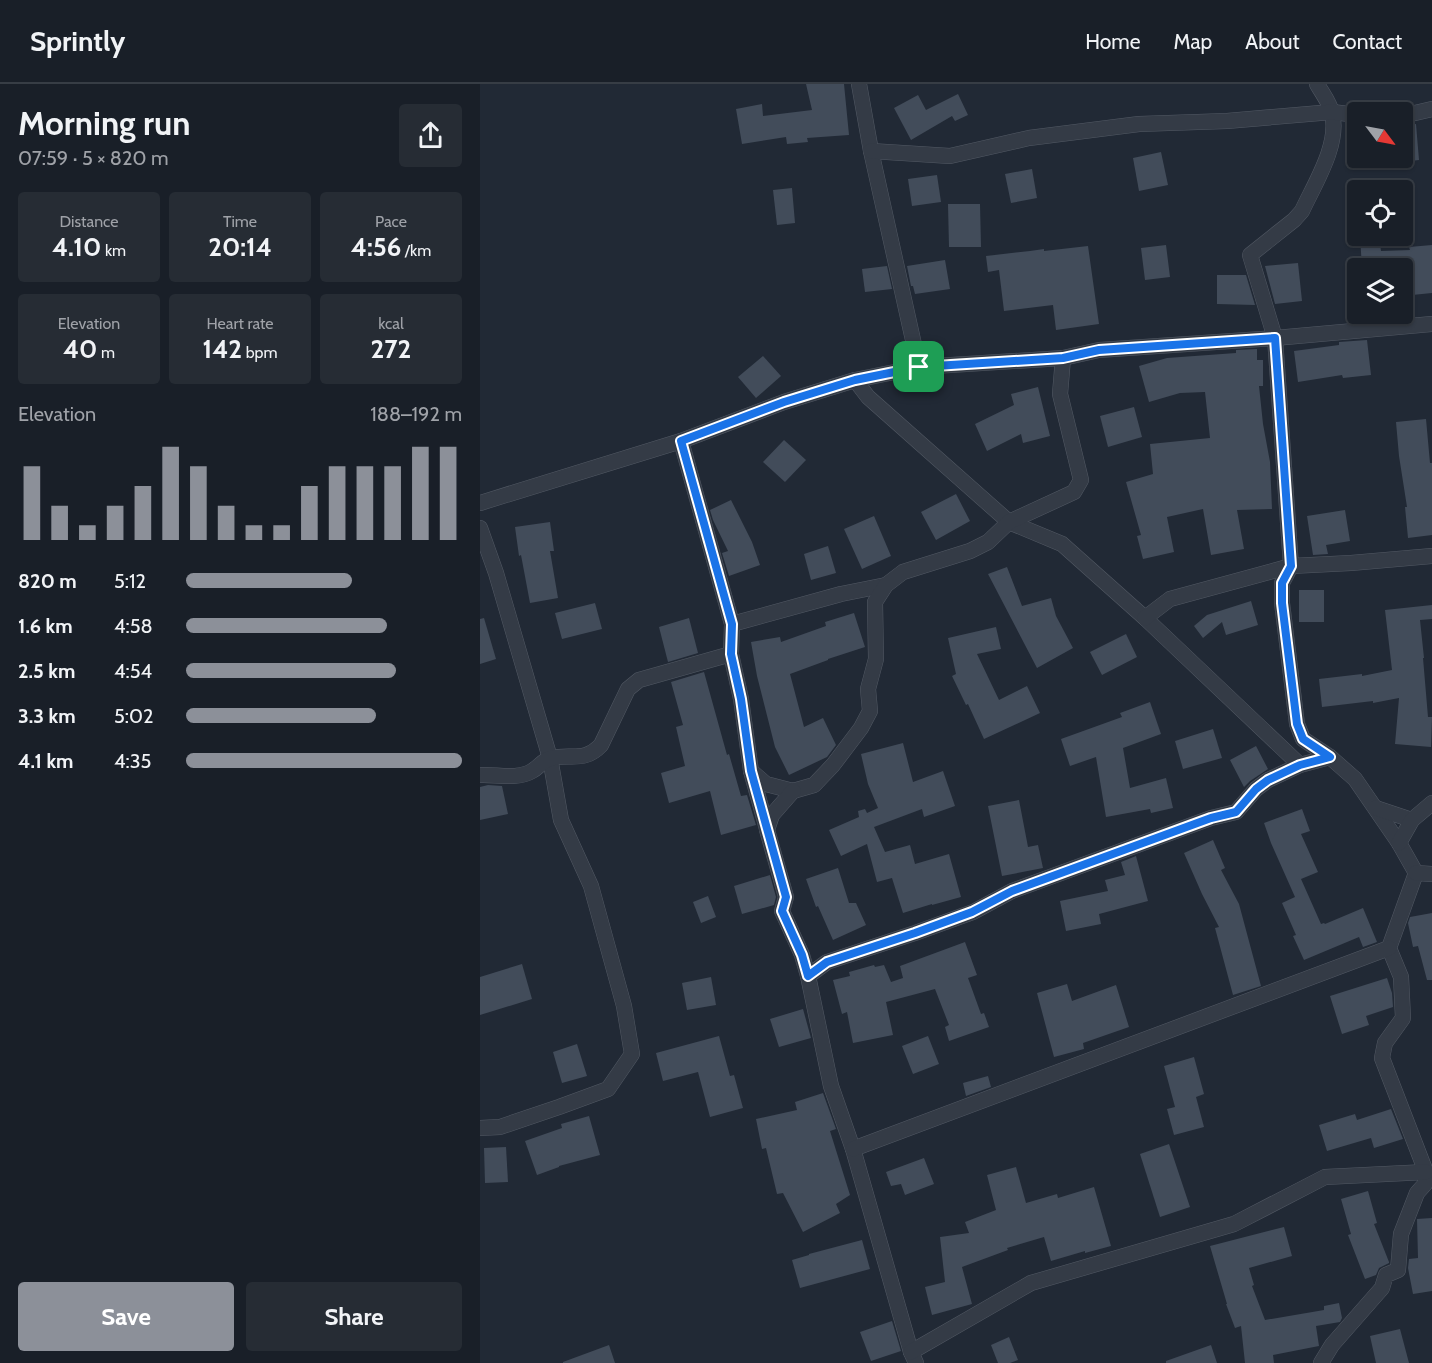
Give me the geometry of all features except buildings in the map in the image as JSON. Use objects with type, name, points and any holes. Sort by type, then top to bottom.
[{"type":"street","points":[[859,84],[871,151],[919,367]]},
{"type":"street","points":[[1300,765],[1303,739],[1297,724],[1282,603],[1282,583],[1291,566],[1275,338],[1250,255],[1302,211],[1333,144],[1332,112],[1317,84]]},
{"type":"street","points":[[1413,113],[1432,109]]},
{"type":"street","points":[[871,151],[950,156],[1029,138],[1139,124],[1227,121],[1332,112],[1347,114]]},
{"type":"street","points":[[480,503],[681,441],[784,402],[855,380],[919,367],[1063,358],[1099,350],[1432,324]]},
{"type":"street","points":[[751,771],[766,784],[794,791],[814,786],[861,728],[870,711],[868,689],[876,659],[875,602],[886,585],[903,572],[988,542],[1009,522],[1074,492],[1081,480],[1060,394],[1063,358]]},
{"type":"street","points":[[855,380],[868,397],[1009,522],[1062,544],[1145,618],[1300,765]]},
{"type":"street","points":[[681,441],[732,624],[731,654],[741,699],[751,771],[786,897],[782,911],[802,955],[831,1086],[853,1149],[914,1357],[1031,1283],[1234,1224],[1325,1177],[1426,1172]]},
{"type":"street","points":[[480,528],[496,573],[550,758],[561,820],[591,886],[624,1006],[633,1054],[608,1089],[500,1127],[480,1128]]},
{"type":"street","points":[[1145,618],[1170,599],[1291,566],[1432,556]]},
{"type":"street","points":[[732,624],[841,594],[886,585]]},
{"type":"street","points":[[480,775],[516,776],[531,772],[550,758],[580,757],[594,753],[601,745],[628,689],[639,680],[731,654]]},
{"type":"street","points":[[853,1149],[1389,948],[1424,873],[1399,843],[1355,779],[1330,757],[1303,739]]},
{"type":"street","points":[[808,976],[827,962],[972,912],[1012,891],[1211,818],[1236,812],[1256,789],[1268,780],[1300,765],[1330,757]]},
{"type":"street","points":[[768,830],[772,815],[794,791]]},
{"type":"street","points":[[1399,843],[1412,820],[1432,803]]},
{"type":"street","points":[[1376,808],[1412,820]]},
{"type":"street","points":[[1321,1363],[1332,1345],[1382,1288],[1386,1275],[1398,1270],[1401,1234],[1417,1193],[1425,1184],[1426,1172],[1382,1058],[1385,1043],[1403,1018],[1401,977],[1389,948]]},
{"type":"route","points":[[1275,338],[1291,566],[1282,583],[1282,603],[1297,724],[1303,739],[1330,757],[1300,765],[1268,780],[1256,789],[1236,812],[1211,818],[1012,891],[972,912],[827,962],[808,976],[802,955],[782,911],[786,897],[751,771],[741,699],[731,654],[732,624],[681,441],[784,402],[855,380],[919,367],[1063,358],[1099,350],[1275,338]]}]
